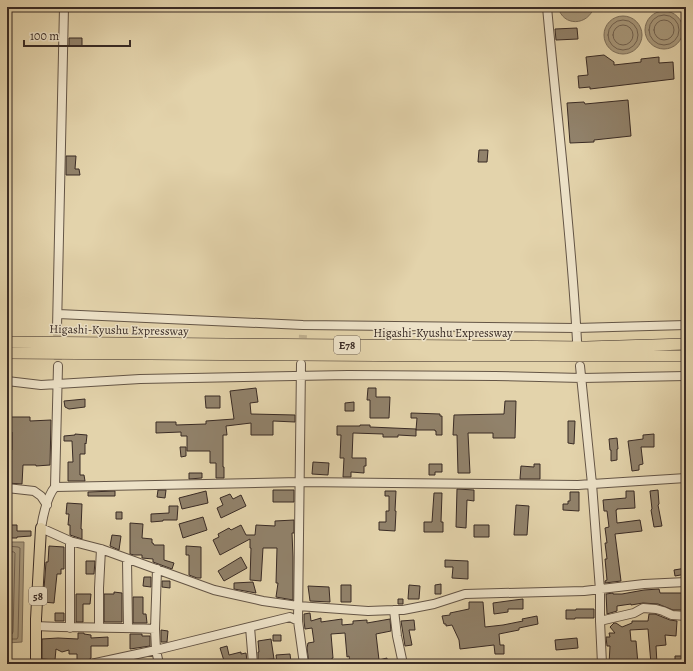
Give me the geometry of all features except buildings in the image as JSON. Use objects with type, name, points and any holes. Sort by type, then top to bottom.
[{"type":"highway","name":"Higashi-Kyushu Expressway","points":[[7,342],[586,347],[686,344]]},
{"type":"highway","name":"Higashi-Kyushu Expressway","points":[[7,353],[686,356]]},
{"type":"main road","name":"58","points":[[36,664],[36,626],[41,528]]},
{"type":"street","points":[[57,328],[64,7]]},
{"type":"street","points":[[547,7],[565,186],[577,341]]},
{"type":"street","points":[[58,314],[303,325],[576,328],[686,325]]},
{"type":"street","points":[[301,364],[298,621],[304,664]]},
{"type":"street","points":[[58,366],[55,487],[47,505],[41,528],[70,541],[101,549],[127,560],[157,569],[214,590],[263,601],[298,606],[368,611],[403,610],[434,604],[465,594],[600,590],[644,584],[686,582]]},
{"type":"street","points":[[580,366],[592,484],[600,590],[602,664]]},
{"type":"street","points":[[7,381],[41,385],[140,379],[348,375],[582,378],[686,376]]},
{"type":"street","points":[[55,487],[300,482],[578,485],[686,478]]},
{"type":"street","points":[[7,488],[34,491],[41,496],[47,505]]},
{"type":"street","points":[[70,541],[70,628]]},
{"type":"street","points":[[99,628],[101,549]]},
{"type":"street","points":[[127,560],[128,628]]},
{"type":"street","points":[[157,569],[155,629],[156,650],[159,664]]},
{"type":"street","points":[[600,621],[634,613],[643,608],[656,609],[672,615],[686,616]]},
{"type":"street","points":[[394,610],[397,636],[403,664]]},
{"type":"street","points":[[91,664],[118,661],[156,650],[290,617],[298,621]]},
{"type":"street","points":[[36,626],[155,629]]},
{"type":"street","points":[[250,627],[253,664]]},
{"type":"water","points":[[558,7],[594,7],[587,18],[576,22],[565,18],[561,14]]},
{"type":"water","points":[[664,11],[674,14],[680,20],[683,30],[680,40],[674,46],[664,49],[654,46],[648,40],[645,30],[648,20],[654,14]]},
{"type":"water","points":[[623,16],[633,19],[639,25],[642,35],[639,45],[633,51],[623,54],[613,51],[607,45],[604,35],[607,25],[613,19]]},
{"type":"water","points":[[7,542],[24,542],[22,642],[7,643]]},
{"type":"tunnel","points":[[57,328],[58,366]]},
{"type":"tunnel","points":[[302,350],[303,335]]}]
